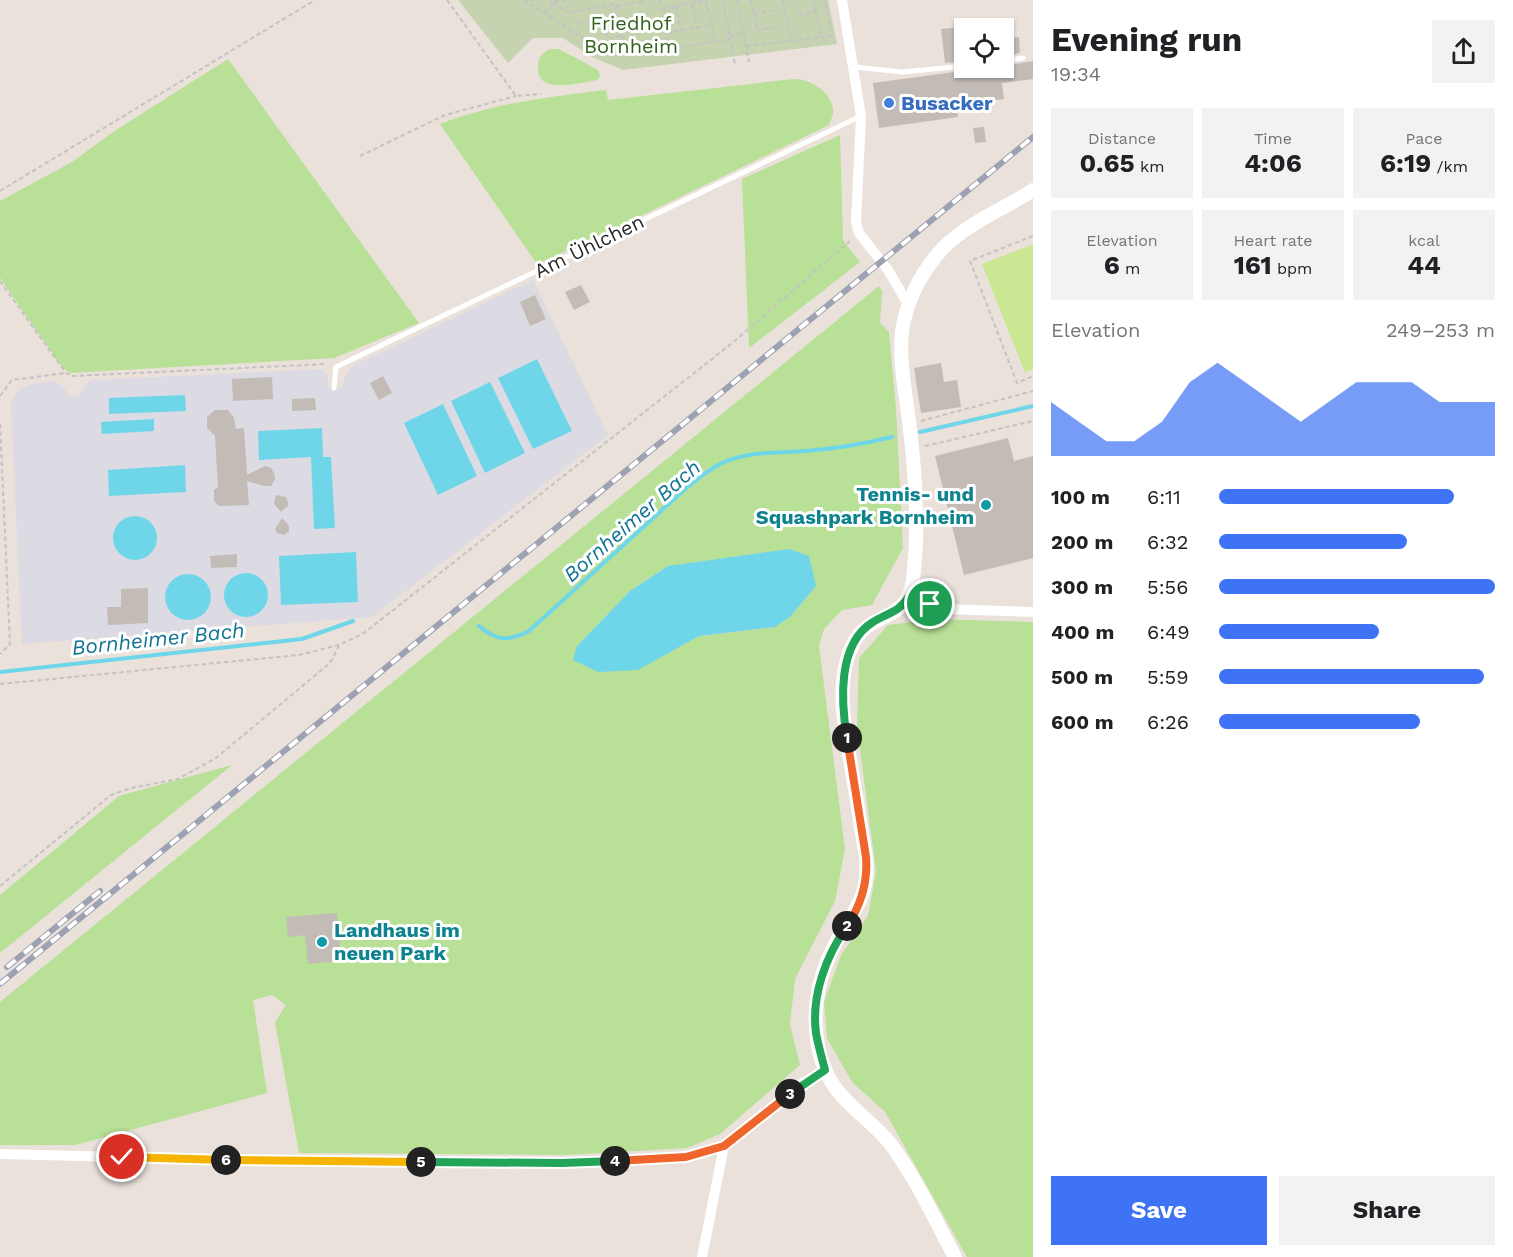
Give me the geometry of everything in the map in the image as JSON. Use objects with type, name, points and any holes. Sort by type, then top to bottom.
[{"type":"street","points":[[842,0],[861,116],[856,222],[859,233],[888,270],[909,306]]},
{"type":"street","points":[[956,1257],[891,1145],[839,1093],[825,1070],[816,1036],[817,998],[822,975],[832,950],[859,906],[867,875],[842,709],[846,665],[854,642],[862,631],[873,622],[898,610],[904,604],[909,596],[913,580],[916,489],[903,362],[903,327],[915,288],[929,265],[945,247],[959,234],[1033,190]]},
{"type":"street","points":[[909,596],[944,609],[1033,612]]},
{"type":"street","points":[[0,1154],[291,1161],[562,1163],[686,1157],[724,1146],[801,1084],[825,1070]]},
{"type":"street","points":[[702,1257],[724,1146]]},
{"type":"lane","points":[[1014,59],[1023,58]]},
{"type":"lane","points":[[854,67],[903,72],[954,67]]},
{"type":"lane","name":"Am Ühlchen","points":[[336,367],[861,116]]},
{"type":"lane","points":[[334,388],[336,367]]},
{"type":"path","points":[[0,191],[315,0]]},
{"type":"path","points":[[447,0],[516,96]]},
{"type":"path","points":[[524,0],[603,51],[612,54],[715,42],[744,33]]},
{"type":"path","points":[[552,1],[566,0]]},
{"type":"path","points":[[615,0],[626,52]]},
{"type":"path","points":[[660,0],[669,49]]},
{"type":"path","points":[[662,9],[706,0],[715,42]]},
{"type":"path","points":[[723,0],[735,65]]},
{"type":"path","points":[[737,0],[749,62]]},
{"type":"path","points":[[751,0],[757,30],[776,27]]},
{"type":"path","points":[[783,0],[791,40]]},
{"type":"path","points":[[814,0],[821,38]]},
{"type":"path","points":[[746,46],[831,36],[825,0]]},
{"type":"path","points":[[545,13],[552,1]]},
{"type":"path","points":[[552,1],[570,13],[643,1]]},
{"type":"path","points":[[692,3],[697,28]]},
{"type":"path","points":[[676,6],[681,31]]},
{"type":"path","points":[[754,14],[774,10]]},
{"type":"path","points":[[798,15],[816,12]]},
{"type":"path","points":[[579,23],[603,19],[607,36],[611,38],[622,36]]},
{"type":"path","points":[[666,33],[712,25]]},
{"type":"path","points":[[360,156],[445,115],[516,96],[541,94]]},
{"type":"path","points":[[0,684],[299,655],[339,645],[364,633],[722,351],[859,233]]},
{"type":"path","points":[[1033,236],[970,261],[1017,383],[1033,376]]},
{"type":"path","points":[[0,280],[66,373]]},
{"type":"path","points":[[0,396],[12,380],[66,373],[73,376],[318,363],[336,367]]},
{"type":"path","points":[[909,422],[924,421],[1033,391]]},
{"type":"path","points":[[912,448],[1033,421]]},
{"type":"path","points":[[0,424],[10,644],[0,654]]},
{"type":"path","points":[[0,886],[111,795],[130,788],[178,778],[216,758],[330,663],[339,645]]},
{"type":"shaded area","points":[[533,280],[608,435],[372,617],[22,644],[11,403],[18,390],[31,384],[53,381],[63,386],[69,396],[79,395],[85,385],[92,380],[323,369],[328,376],[328,388],[342,388],[345,377],[354,365]]},
{"type":"green space","name":"Friedhof Bornheim","points":[[458,0],[828,0],[837,44],[623,70],[594,58],[563,38],[533,38],[508,63]]},
{"type":"green space","points":[[550,49],[559,49],[598,70],[600,75],[598,80],[561,85],[544,82],[539,76],[538,64],[541,56]]},
{"type":"green space","points":[[228,59],[419,323],[334,358],[70,373],[62,367],[0,278],[0,201],[72,162],[113,132]]},
{"type":"green space","points":[[794,79],[813,84],[829,98],[833,112],[829,125],[537,264],[440,124],[480,111],[542,98],[606,90],[608,100]]},
{"type":"green space","points":[[840,135],[843,240],[860,262],[749,348],[742,179]]},
{"type":"green space","points":[[1033,244],[1033,369],[1025,373],[982,264]]},
{"type":"green space","points":[[879,286],[882,291],[880,323],[889,332],[896,408],[903,548],[872,605],[842,610],[824,629],[819,646],[845,849],[835,901],[795,979],[790,1024],[800,1065],[720,1134],[687,1148],[566,1155],[299,1153],[275,1022],[286,1005],[272,995],[253,1000],[267,1093],[75,1145],[0,1145],[0,1002]],"holes":[[[668,566],[816,586],[790,617],[775,627],[577,646],[630,591]]]},
{"type":"green space","points":[[935,619],[1033,622],[1033,1257],[967,1257],[885,1112],[852,1082],[827,1038],[824,1002],[841,955],[868,916],[876,871],[857,726],[859,658],[888,625]]},
{"type":"green space","points":[[232,765],[0,953],[0,895],[119,796]]},
{"type":"water","points":[[537,359],[572,431],[533,449],[498,378]]},
{"type":"water","points":[[490,382],[525,453],[485,473],[451,401]]},
{"type":"water","points":[[185,395],[186,411],[109,414],[109,398]]},
{"type":"water","points":[[443,404],[477,476],[438,495],[404,423]]},
{"type":"water","points":[[154,419],[154,431],[102,434],[101,422]]},
{"type":"water","points":[[322,428],[323,457],[331,457],[335,528],[314,529],[311,457],[259,460],[258,431]]},
{"type":"water","points":[[185,465],[186,492],[109,496],[108,470]]},
{"type":"water","points":[[135,516],[150,523],[157,538],[150,553],[135,560],[120,553],[113,538],[120,523]]},
{"type":"water","points":[[789,549],[809,556],[816,586],[790,617],[775,627],[699,636],[638,670],[598,672],[573,660],[577,646],[630,591],[668,566]]},
{"type":"water","points":[[356,552],[358,602],[281,605],[279,556]]},
{"type":"water","points":[[246,573],[255,574],[262,579],[267,586],[267,604],[262,611],[255,616],[246,617],[237,616],[230,611],[225,604],[224,595],[225,586],[230,579],[237,574]]},
{"type":"water","points":[[188,574],[204,581],[211,597],[204,613],[188,620],[172,613],[165,597],[172,581]]},
{"type":"building","points":[[954,28],[954,62],[945,63],[941,29]]},
{"type":"building","points":[[1019,37],[1020,53],[1014,54],[1014,38]]},
{"type":"building","points":[[1033,61],[1033,79],[1002,83],[1004,99],[956,105],[958,117],[879,128],[873,83],[954,72],[954,78],[1014,78],[1014,64]]},
{"type":"building","points":[[984,127],[986,142],[975,143],[973,128]]},
{"type":"building","points":[[581,285],[590,302],[574,310],[565,292]]},
{"type":"building","points":[[535,295],[546,319],[530,326],[520,302]]},
{"type":"building","points":[[941,363],[944,382],[957,380],[961,407],[921,413],[914,368]]},
{"type":"building","points":[[383,376],[392,393],[379,400],[370,383]]},
{"type":"building","points":[[272,377],[273,399],[233,401],[232,379]]},
{"type":"building","points":[[315,398],[316,410],[292,411],[292,399]]},
{"type":"building","points":[[215,410],[228,410],[234,418],[236,429],[244,428],[247,475],[265,466],[271,468],[274,473],[275,479],[271,486],[247,481],[249,505],[219,506],[214,501],[214,490],[218,487],[215,436],[207,428],[207,417]]},
{"type":"building","name":"Tennis- und Squashpark Bornheim","points":[[1008,438],[1014,461],[1033,456],[1033,558],[964,575],[935,456]]},
{"type":"building","points":[[276,495],[286,497],[288,502],[288,506],[281,512],[274,504]]},
{"type":"building","points":[[282,518],[289,526],[289,531],[284,535],[277,533],[275,529]]},
{"type":"building","points":[[237,554],[237,567],[211,568],[210,556]]},
{"type":"building","points":[[148,588],[148,623],[108,625],[107,607],[121,607],[121,589]]},
{"type":"building","name":"Landhaus im neuen Park","points":[[337,913],[341,961],[308,964],[305,935],[288,937],[286,917]]},
{"type":"waterway","name":"Bornheimer Bach","points":[[920,432],[1033,406]]},
{"type":"waterway","name":"Bornheimer Bach","points":[[479,626],[491,635],[502,638],[514,637],[529,631],[684,490],[722,463],[752,454],[827,449],[892,437]]},
{"type":"waterway","name":"Bornheimer Bach","points":[[0,672],[302,639],[353,621]]},
{"type":"railway","points":[[0,984],[1033,137]]},
{"type":"railway","points":[[7,967],[100,891]]},
{"type":"place","name":"Busacker","points":[[889,103]]},
{"type":"place","name":"Tennis- und Squashpark Bornheim","points":[[986,505]]},
{"type":"place","name":"Landhaus im neuen Park","points":[[322,942]]},
{"type":"route","points":[[122,1157],[562,1163],[686,1157],[724,1146],[801,1084],[825,1070],[816,1036],[817,998],[822,975],[832,950],[859,906],[867,875],[842,709],[846,665],[854,642],[873,622],[898,610],[909,596],[930,604]]}]
